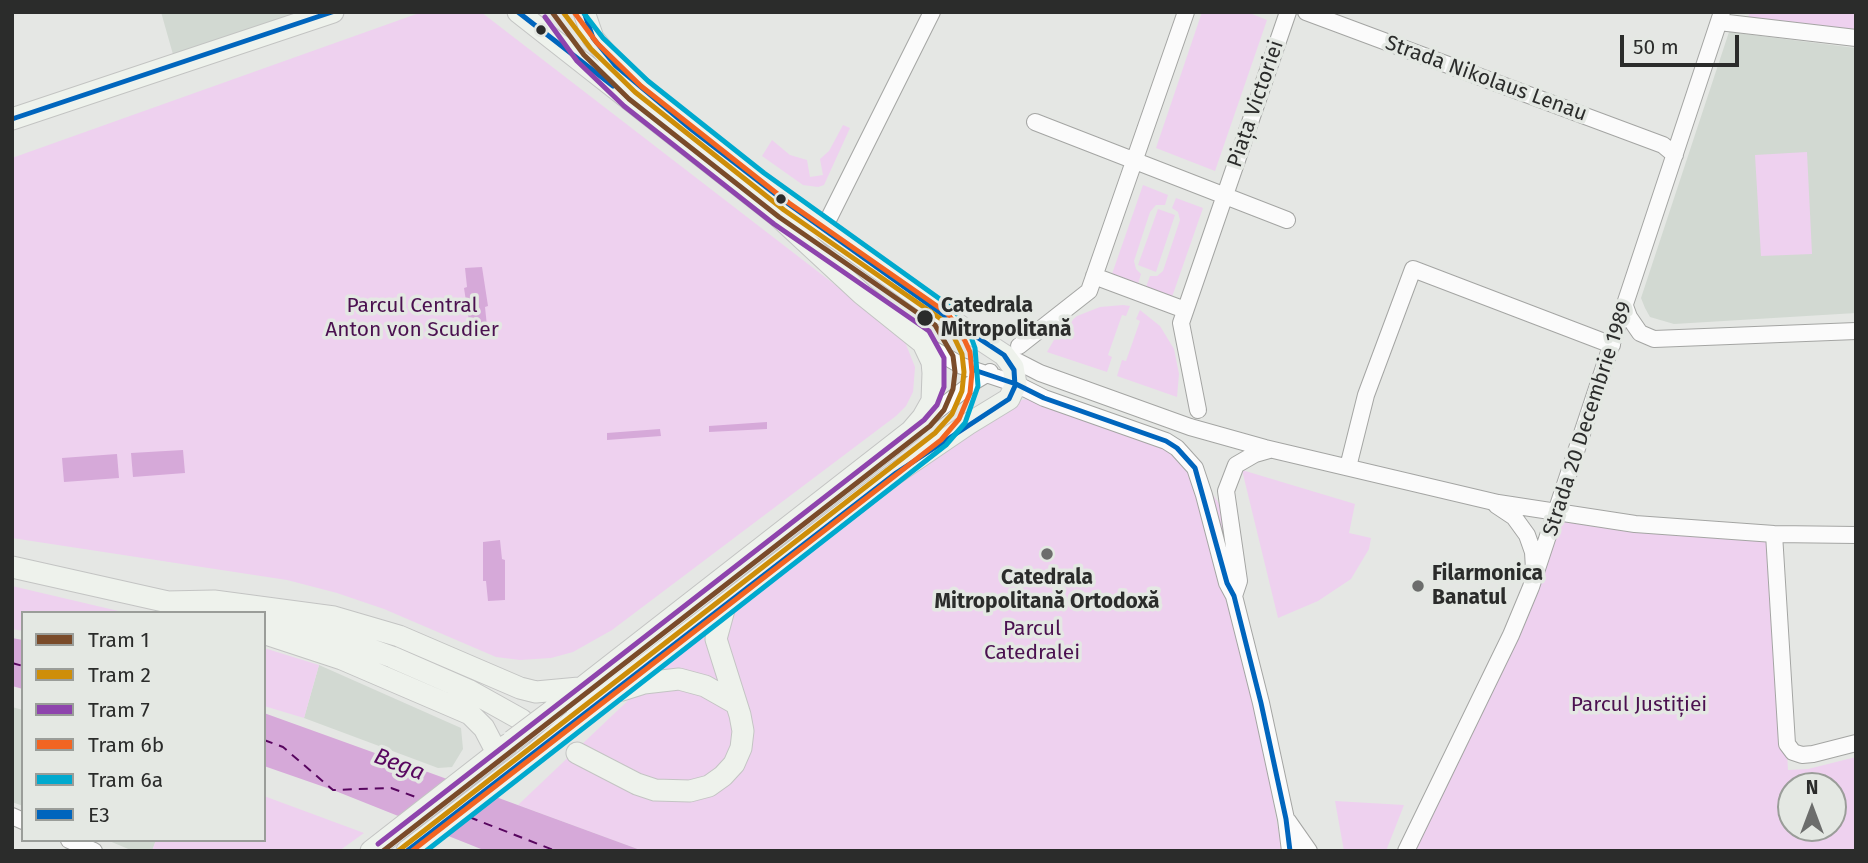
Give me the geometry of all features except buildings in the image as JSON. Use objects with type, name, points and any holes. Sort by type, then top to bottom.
[{"type":"main road","points":[[12,119],[333,12]]},
{"type":"main road","points":[[378,845],[911,431],[932,401],[932,362],[923,343],[862,294],[779,217],[518,12]]},
{"type":"main road","points":[[408,850],[896,473],[1011,397],[1013,363],[823,230],[709,143],[615,65],[593,38],[584,12]]},
{"type":"main road","points":[[12,567],[212,611]]},
{"type":"main road","points":[[166,602],[214,601],[334,617],[399,636],[520,688],[536,692],[581,688]]},
{"type":"main road","points":[[166,602],[187,611]]},
{"type":"main road","points":[[577,753],[637,784],[655,790],[678,793],[709,786],[723,776],[734,764],[741,748],[743,731],[716,639],[725,606]]},
{"type":"main road","points":[[266,620],[345,640],[392,657],[470,691],[522,720]]},
{"type":"main road","points":[[266,634],[342,659],[470,714],[484,728],[499,752]]},
{"type":"main road","points":[[607,695],[644,683],[679,679],[705,686],[735,703]]},
{"type":"street","points":[[823,230],[932,12]]},
{"type":"street","points":[[911,431],[986,374],[1013,363],[1089,291],[1128,159],[1186,12]]},
{"type":"street","name":"Piața Victoriei","points":[[1198,410],[1181,323],[1288,12]]},
{"type":"street","name":"Strada Nikolaus Lenau","points":[[1307,13],[1672,148]]},
{"type":"street","points":[[1720,17],[1856,38]]},
{"type":"street","name":"Strada 20 Decembrie 1989","points":[[1404,851],[1511,635],[1528,594],[1625,306],[1672,148],[1720,17]]},
{"type":"street","name":"Piața Victoriei","points":[[1035,122],[1287,220]]},
{"type":"street","points":[[1348,467],[1366,395],[1413,269],[1612,345]]},
{"type":"street","points":[[1094,276],[1185,310]]},
{"type":"street","points":[[1625,306],[1637,330],[1654,340],[1856,331]]},
{"type":"street","points":[[923,343],[953,362],[986,374]]},
{"type":"street","points":[[1013,363],[1191,428],[1481,499],[1635,524],[1774,534],[1856,536]]},
{"type":"street","points":[[1013,363],[1044,398]]},
{"type":"street","points":[[994,410],[1025,399],[1044,398],[1166,441],[1187,457],[1199,477],[1227,583],[1234,596],[1261,703],[1286,819],[1290,851]]},
{"type":"street","points":[[1234,596],[1239,581],[1226,491],[1236,465],[1271,449]]},
{"type":"street","points":[[1481,499],[1509,513],[1527,534],[1534,564],[1528,594]]},
{"type":"street","points":[[1774,534],[1787,744],[1793,752],[1813,754],[1856,743]]},
{"type":"street","points":[[1286,819],[1309,851]]},
{"type":"street","points":[[74,842],[94,851]]},
{"type":"shaded area","points":[[161,12],[330,12],[176,65]]},
{"type":"shaded area","points":[[1729,32],[1856,48],[1856,313],[1674,324],[1650,317],[1645,308],[1641,298]]},
{"type":"shaded area","points":[[319,665],[461,728],[463,749],[452,767],[438,768],[304,718]]},
{"type":"shaded area","points":[[12,707],[21,709],[21,805],[12,802]]},
{"type":"shaded area","points":[[112,842],[155,842],[152,851],[133,851]]},
{"type":"green space","name":"Parcul Central Anton von Scudier","points":[[422,12],[481,12],[895,331],[905,342],[915,367],[913,392],[906,406],[612,630],[573,652],[551,658],[520,660],[496,657],[384,609],[287,580],[12,538],[12,158]]},
{"type":"green space","points":[[1202,12],[1247,12],[1267,20],[1215,171],[1156,148]]},
{"type":"green space","points":[[1750,12],[1856,12],[1856,33],[1747,21]]},
{"type":"green space","points":[[843,125],[850,128],[824,185],[803,185],[762,156],[772,140],[790,155],[807,160],[810,177],[823,175],[820,159],[829,151]]},
{"type":"green space","points":[[1807,152],[1812,254],[1761,256],[1755,155]]},
{"type":"green space","points":[[1143,185],[1168,195],[1165,205],[1156,205],[1150,212],[1134,261],[1141,274],[1138,284],[1112,274]]},
{"type":"green space","points":[[1176,198],[1203,208],[1172,297],[1146,287],[1150,276],[1157,276],[1163,271],[1180,220],[1178,212],[1172,208]]},
{"type":"green space","points":[[1158,209],[1175,215],[1156,272],[1138,265]]},
{"type":"green space","points":[[1130,306],[1126,316],[1122,315],[1108,355],[1112,357],[1107,372],[1047,352],[1058,333],[1077,316],[1100,307]]},
{"type":"green space","points":[[1140,310],[1160,326],[1174,349],[1179,374],[1177,397],[1117,376],[1122,360],[1126,361],[1140,321],[1136,319]]},
{"type":"green space","name":"Parcul Catedralei","points":[[1031,398],[1187,457],[1222,508],[1282,851],[643,851],[518,805],[658,672],[657,669],[841,522],[1018,401]]},
{"type":"green space","points":[[1242,470],[1355,504],[1349,533],[1371,538],[1369,549],[1351,579],[1318,601],[1278,618]]},
{"type":"green space","name":"Parcul Justiției","points":[[1556,516],[1774,534],[1788,770],[1808,769],[1856,757],[1856,851],[1408,851]]},
{"type":"green space","points":[[12,586],[118,611],[21,611],[21,631],[12,629]]},
{"type":"green space","points":[[266,649],[319,665],[304,718],[266,707]]},
{"type":"green space","points":[[266,797],[364,833],[339,851],[152,851],[155,842],[266,842]]},
{"type":"green space","points":[[1335,801],[1404,805],[1386,851],[1344,851]]},
{"type":"water","points":[[482,267],[488,306],[485,307],[487,326],[470,327],[464,288],[467,287],[465,268]]},
{"type":"water","points":[[767,422],[767,429],[709,432],[709,426]]},
{"type":"water","points":[[660,429],[661,436],[607,440],[607,433]]},
{"type":"water","points":[[183,450],[185,473],[133,477],[131,453]]},
{"type":"water","points":[[117,454],[119,478],[64,482],[62,458]]},
{"type":"water","points":[[500,540],[502,559],[505,560],[505,600],[488,601],[486,581],[483,581],[483,542]]},
{"type":"water","points":[[12,638],[21,640],[21,688],[12,686]]},
{"type":"water","name":"Bega","points":[[266,714],[643,851],[486,851],[333,790],[266,767]]},
{"type":"ferry route","points":[[12,663],[21,665]]},
{"type":"ferry route","points":[[266,741],[283,747],[333,790],[391,788],[421,799]]},
{"type":"ferry route","points":[[469,817],[556,851]]},
{"type":"tram line","name":"1","points":[[383,851],[930,426],[944,410],[953,389],[953,356],[935,325],[779,217],[629,99],[584,55],[552,12]]},
{"type":"tram line","name":"2","points":[[398,851],[935,433],[952,414],[962,391],[962,354],[941,319],[784,210],[635,92],[591,49],[563,12]]},
{"type":"tram line","name":"6b","points":[[412,851],[941,440],[959,419],[970,393],[970,352],[960,330],[947,313],[789,203],[641,86],[597,43],[574,12]]},
{"type":"tram line","name":"6a","points":[[426,851],[946,445],[965,423],[978,386],[975,348],[967,326],[951,307],[764,173],[648,81],[603,38],[583,12]]},
{"type":"tram line","name":"7","points":[[378,844],[924,420],[937,405],[944,387],[944,358],[929,331],[774,224],[624,106],[577,61],[545,17]]},
{"type":"transit line","name":"E3","points":[[12,119],[332,12]]},
{"type":"transit line","name":"E3","points":[[518,12],[613,86]]},
{"type":"transit line","name":"E3","points":[[407,851],[896,473],[1009,399],[1015,386],[1014,370],[1004,355],[783,200],[691,129],[615,65],[593,38],[584,12]]},
{"type":"transit line","name":"E3","points":[[974,370],[1166,441],[1177,448],[1195,468],[1227,583],[1234,596],[1261,703],[1286,819],[1290,851]]},
{"type":"place","name":"Catedrala Mitropolitană","points":[[925,318]]},
{"type":"place","name":"Catedrala Mitropolitană Ortodoxă","points":[[1047,554]]},
{"type":"place","name":"Filarmonica Banatul","points":[[1418,586]]}]
